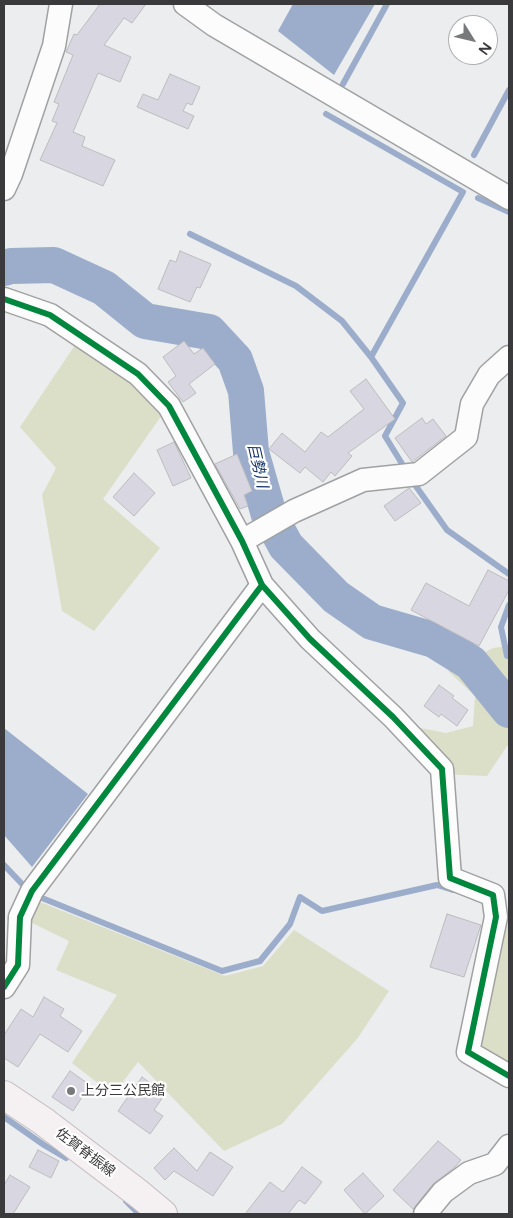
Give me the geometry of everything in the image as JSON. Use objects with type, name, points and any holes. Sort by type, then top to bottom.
[{"type":"main road","name":"佐賀脊振線","points":[[4,1095],[43,1121],[163,1214]]},
{"type":"street","points":[[4,189],[11,174],[54,46],[61,4]]},
{"type":"street","points":[[185,4],[214,26],[509,198]]},
{"type":"street","points":[[4,299],[50,315],[138,374],[169,406],[248,537],[262,585],[310,639],[393,717],[442,769],[450,878],[493,895],[496,917],[468,1052],[509,1076]]},
{"type":"street","points":[[248,537],[294,510],[364,480],[419,474],[466,437],[472,404],[489,375],[509,357]]},
{"type":"street","points":[[4,986],[18,965],[20,917],[32,891],[262,585]]},
{"type":"street","points":[[425,1214],[443,1192],[469,1173],[495,1164],[509,1146]]},
{"type":"green space","points":[[77,342],[134,380],[164,412],[103,499],[160,548],[94,631],[62,611],[42,495],[56,468],[20,427]]},
{"type":"green space","points":[[509,646],[509,699],[497,708],[509,728],[509,743],[487,776],[438,774],[390,722],[446,733],[473,726],[475,696],[448,671],[493,648]]},
{"type":"green space","points":[[40,902],[225,976],[263,966],[294,930],[389,991],[357,1039],[282,1124],[224,1151],[138,1062],[113,1095],[72,1063],[117,995],[56,970],[69,941],[28,921]]},
{"type":"green space","points":[[509,913],[509,1069],[472,1047],[505,914]]},
{"type":"water","points":[[293,4],[375,4],[334,75],[278,31]]},
{"type":"water","points":[[509,699],[509,728],[497,708]]},
{"type":"water","points":[[4,728],[88,794],[32,867],[4,835]]},
{"type":"building","points":[[100,4],[146,4],[132,23],[124,18],[104,45],[131,57],[120,82],[98,73],[73,132],[85,137],[82,146],[115,160],[103,186],[40,160],[57,123],[52,121],[59,104],[54,102],[73,55],[66,52],[74,34],[77,35]]},
{"type":"building","points":[[170,74],[200,87],[192,105],[187,103],[183,111],[194,116],[188,129],[137,107],[143,94],[158,100]]},
{"type":"building","points":[[180,251],[211,264],[200,288],[197,287],[190,302],[158,289],[170,260],[176,262]]},
{"type":"building","points":[[184,341],[194,354],[203,348],[215,364],[189,384],[196,393],[183,402],[168,382],[176,376],[163,357]]},
{"type":"building","points":[[366,379],[395,419],[348,453],[352,456],[335,476],[331,472],[323,482],[305,467],[300,473],[269,449],[282,433],[305,452],[321,432],[328,437],[364,409],[350,391]]},
{"type":"building","points":[[422,418],[426,424],[433,419],[446,436],[412,462],[395,438]]},
{"type":"building","points":[[174,442],[191,478],[173,486],[157,450]]},
{"type":"building","points":[[237,454],[252,491],[244,495],[248,506],[240,509],[215,464]]},
{"type":"building","points":[[134,473],[155,493],[134,516],[113,497]]},
{"type":"building","points":[[409,488],[421,503],[395,521],[384,506]]},
{"type":"building","points":[[488,570],[509,581],[509,590],[479,646],[411,610],[426,583],[469,606]]},
{"type":"building","points":[[439,685],[468,710],[457,726],[441,714],[439,717],[424,706]]},
{"type":"building","points":[[447,914],[481,925],[464,977],[430,967]]},
{"type":"building","points":[[44,997],[64,1009],[60,1016],[82,1031],[68,1052],[40,1034],[18,1067],[4,1058],[4,1035],[21,1009],[33,1017]]},
{"type":"building","name":"上分三公民館","points":[[70,1071],[90,1085],[73,1111],[52,1097]]},
{"type":"building","points":[[142,1077],[165,1094],[154,1110],[163,1116],[150,1134],[118,1111]]},
{"type":"building","points":[[438,1141],[461,1160],[433,1184],[413,1209],[393,1190]]},
{"type":"building","points":[[174,1148],[197,1171],[210,1152],[233,1167],[213,1196],[174,1171],[165,1180],[154,1168]]},
{"type":"building","points":[[38,1150],[59,1161],[51,1178],[29,1167]]},
{"type":"building","points":[[302,1167],[322,1182],[305,1204],[299,1200],[288,1214],[245,1214],[270,1182],[283,1192]]},
{"type":"building","points":[[363,1173],[384,1196],[365,1214],[344,1190]]},
{"type":"building","points":[[10,1175],[30,1187],[13,1214],[4,1214],[4,1185]]},
{"type":"waterway","points":[[343,84],[387,4]]},
{"type":"waterway","points":[[474,155],[509,90]]},
{"type":"waterway","points":[[326,114],[463,192],[371,357],[403,403],[385,436],[404,467]]},
{"type":"waterway","points":[[478,198],[509,212]]},
{"type":"waterway","points":[[190,234],[296,286],[342,321],[371,357]]},
{"type":"waterway","name":"巨勢川","points":[[4,268],[11,266],[54,265],[104,288],[145,321],[209,332],[235,360],[246,391],[251,452],[269,515],[286,546],[336,597],[372,622],[434,640],[471,663],[509,710]]},
{"type":"waterway","points":[[413,482],[447,530],[509,574]]},
{"type":"waterway","points":[[507,656],[501,627],[509,605]]},
{"type":"waterway","points":[[4,865],[23,885]]},
{"type":"waterway","points":[[42,898],[222,971],[260,961],[290,924],[300,897],[322,911],[437,885],[453,890]]},
{"type":"waterway","points":[[4,1117],[66,1158]]},
{"type":"waterway","points":[[126,1201],[139,1214]]},
{"type":"cycle path","points":[[4,299],[50,315],[138,374],[169,406],[242,541],[262,585],[310,639],[393,717],[442,769],[450,878],[493,895],[496,917],[468,1052],[509,1076]]},
{"type":"cycle path","points":[[4,987],[18,965],[20,917],[32,891],[262,585]]},
{"type":"place","name":"上分三公民館","points":[[71,1091]]}]
